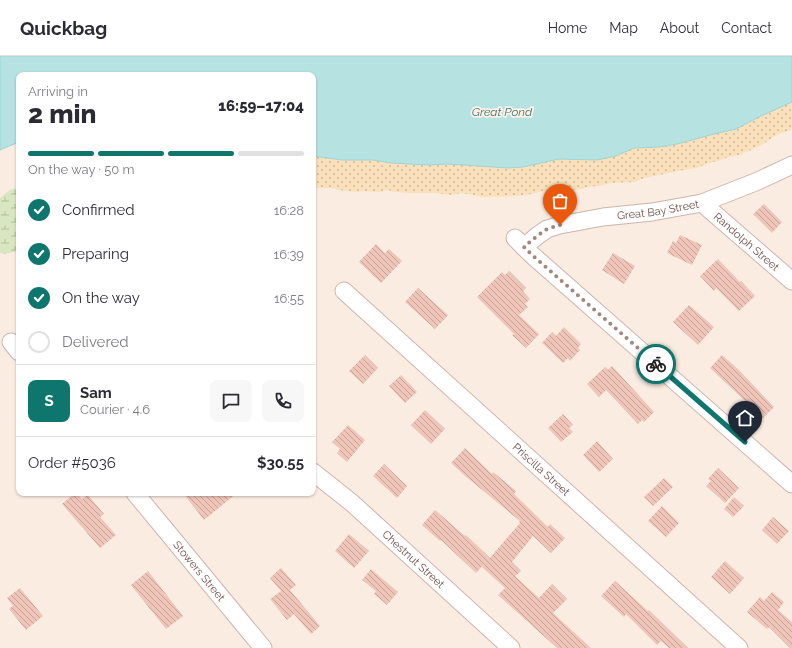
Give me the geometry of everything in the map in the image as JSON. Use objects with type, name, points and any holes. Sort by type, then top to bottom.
[{"type":"street","name":"Great Bay Street","points":[[792,165],[758,181],[702,202],[652,212],[603,217],[560,225],[547,229],[537,236],[519,242],[792,484]]},
{"type":"street","name":"Randolph Street","points":[[702,202],[792,281]]},
{"type":"street","name":"Priscilla Street","points":[[344,291],[739,648]]},
{"type":"street","name":"Chestnut Street","points":[[316,474],[352,503],[511,648]]},
{"type":"street","name":"Stowers Street","points":[[138,496],[263,648]]},
{"type":"green space","points":[[16,188],[16,252],[4,254],[0,253],[0,198],[10,190]]},
{"type":"sand","points":[[792,102],[792,129],[775,136],[760,146],[739,155],[728,157],[696,168],[654,176],[635,182],[611,183],[582,189],[543,191],[527,195],[500,197],[481,197],[461,193],[452,195],[394,192],[388,190],[380,192],[356,192],[333,188],[316,188],[316,156],[342,160],[373,160],[391,163],[428,165],[448,164],[508,168],[523,167],[559,159],[597,160],[616,156],[634,148],[659,147],[677,144],[736,129]]},
{"type":"water","name":"Great Pond","points":[[0,56],[792,56],[792,102],[736,129],[677,144],[659,147],[634,148],[616,156],[597,160],[559,159],[523,167],[508,168],[448,164],[428,165],[391,163],[373,160],[342,160],[316,156],[316,72],[16,72],[16,143],[0,150]]},
{"type":"building","points":[[764,204],[782,222],[772,233],[753,214]]},
{"type":"building","points":[[680,235],[702,245],[692,265],[667,253],[673,241],[676,243]]},
{"type":"building","points":[[376,244],[385,253],[389,249],[402,261],[381,283],[359,262]]},
{"type":"building","points":[[613,253],[635,266],[624,284],[602,270]]},
{"type":"building","points":[[718,259],[755,296],[739,311],[716,288],[714,291],[700,276]]},
{"type":"building","points":[[509,271],[526,288],[523,291],[530,299],[525,304],[528,307],[519,315],[539,334],[526,348],[477,297],[502,272],[505,275]]},
{"type":"building","points":[[418,288],[448,315],[435,329],[405,302]]},
{"type":"building","points":[[689,305],[714,327],[698,345],[673,322]]},
{"type":"building","points":[[564,327],[581,344],[578,348],[580,350],[570,361],[568,358],[563,363],[542,343],[552,332],[556,336]]},
{"type":"building","points":[[365,355],[378,368],[363,384],[349,371]]},
{"type":"building","points":[[722,355],[739,370],[774,407],[760,421],[743,403],[745,401],[710,368]]},
{"type":"building","points":[[612,366],[654,412],[644,422],[642,420],[638,424],[606,390],[599,397],[587,384],[605,367],[608,370]]},
{"type":"building","points":[[401,375],[417,392],[405,403],[389,386]]},
{"type":"building","points":[[425,410],[445,429],[431,444],[411,425]]},
{"type":"building","points":[[563,414],[573,425],[569,428],[573,432],[561,442],[548,428]]},
{"type":"building","points":[[348,425],[365,440],[347,462],[337,453],[340,449],[332,442]]},
{"type":"building","points":[[597,441],[613,459],[599,472],[583,455]]},
{"type":"building","points":[[465,448],[492,474],[493,472],[516,491],[514,494],[548,527],[550,524],[565,538],[551,553],[533,536],[512,562],[521,571],[515,576],[539,598],[552,584],[567,599],[553,613],[591,648],[557,648],[498,595],[505,588],[482,567],[520,523],[520,521],[451,463]]},
{"type":"building","points":[[384,464],[407,486],[397,498],[373,476]]},
{"type":"building","points":[[718,468],[739,488],[725,503],[706,486],[711,481],[708,479]]},
{"type":"building","points":[[664,478],[673,487],[653,506],[644,497]]},
{"type":"building","points":[[71,496],[79,496],[82,499],[89,496],[104,514],[100,517],[116,535],[100,548],[62,504]]},
{"type":"building","points":[[185,496],[233,496],[204,520]]},
{"type":"building","points":[[734,497],[744,506],[733,517],[724,509]]},
{"type":"building","points":[[662,506],[679,523],[666,537],[648,521]]},
{"type":"building","points":[[435,510],[465,536],[466,535],[490,558],[476,573],[441,540],[440,541],[422,525]]},
{"type":"building","points":[[773,517],[789,531],[777,544],[762,530]]},
{"type":"building","points":[[349,534],[369,551],[354,568],[335,551]]},
{"type":"building","points":[[725,561],[744,578],[730,594],[711,577]]},
{"type":"building","points":[[281,568],[296,585],[290,590],[320,626],[311,634],[294,614],[287,620],[270,599],[281,591],[270,578]]},
{"type":"building","points":[[371,569],[398,592],[387,605],[374,594],[376,591],[362,580]]},
{"type":"building","points":[[148,571],[183,616],[166,629],[131,585]]},
{"type":"building","points":[[615,581],[648,611],[649,610],[688,648],[669,648],[661,641],[657,645],[626,614],[624,617],[601,596]]},
{"type":"building","points":[[20,588],[43,616],[26,630],[9,609],[13,606],[7,598]]},
{"type":"building","points":[[772,592],[784,602],[778,610],[792,622],[792,648],[790,648],[769,627],[767,629],[747,612],[760,597],[764,601]]},
{"type":"way so far","points":[[560,225],[547,229],[524,247],[656,364]]},
{"type":"route","points":[[656,364],[745,442]]}]
